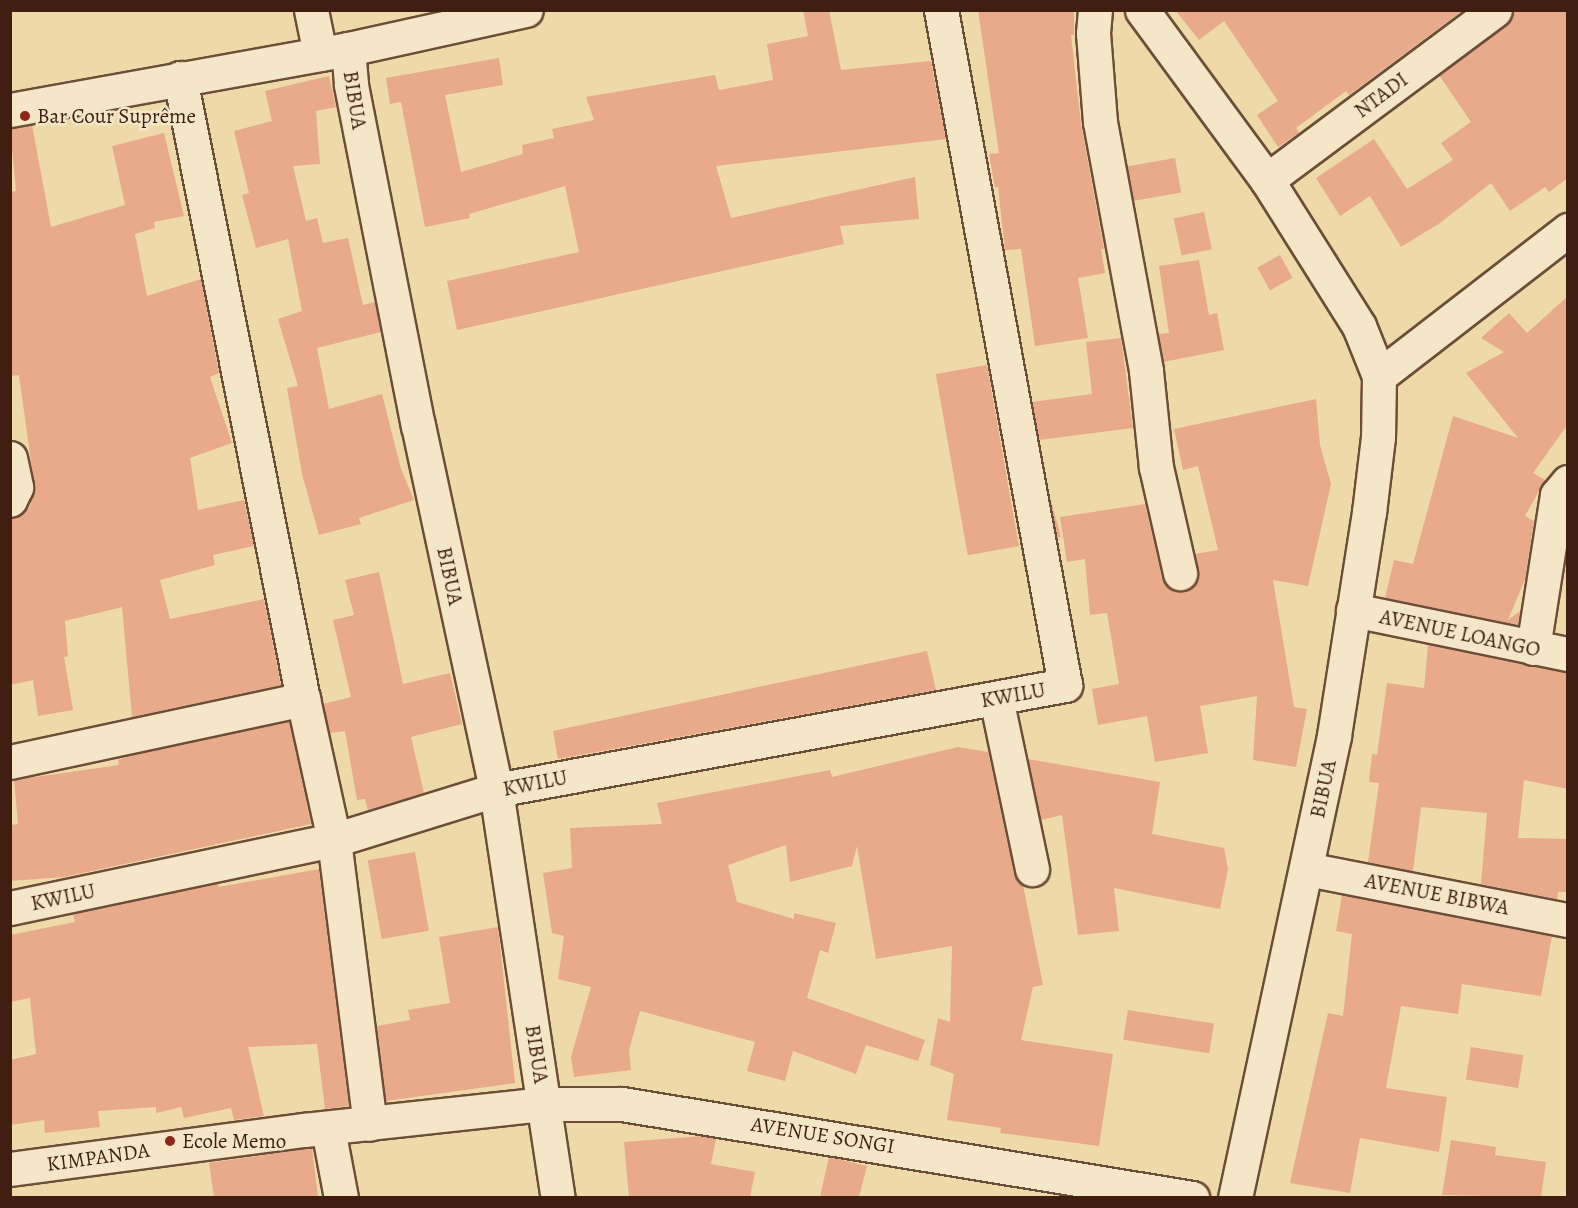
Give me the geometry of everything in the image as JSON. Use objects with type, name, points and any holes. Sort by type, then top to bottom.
[{"type":"street","name":"BIBUA","points":[[311,10],[351,84],[418,425],[496,790],[545,1104]]},
{"type":"street","points":[[10,110],[334,52],[526,10]]},
{"type":"street","name":"KWILU","points":[[10,908],[334,840],[496,790],[1065,685],[941,10]]},
{"type":"street","points":[[1095,10],[1093,33],[1100,123],[1146,371],[1156,467],[1180,573]]},
{"type":"street","points":[[1142,10],[1267,180],[1359,326],[1379,376],[1568,230]]},
{"type":"street","name":"NTADI","points":[[1267,180],[1495,10]]},
{"type":"street","points":[[180,78],[303,699],[334,840],[370,1124]]},
{"type":"street","name":"BIBUA","points":[[1235,1197],[1334,736],[1378,437],[1379,376]]},
{"type":"street","points":[[10,458],[16,487],[11,500]]},
{"type":"street","points":[[1533,648],[1557,495],[1568,482]]},
{"type":"street","name":"AVENUE LOANGO","points":[[1353,610],[1568,654]]},
{"type":"street","points":[[996,698],[1032,869]]},
{"type":"street","points":[[10,762],[303,699]]},
{"type":"street","name":"AVENUE BIBWA","points":[[1306,869],[1568,920]]},
{"type":"street","points":[[545,1104],[558,1197]]},
{"type":"street","name":"KIMPANDA","points":[[10,1169],[545,1104]]},
{"type":"street","name":"AVENUE SONGI","points":[[545,1104],[622,1104],[1192,1197]]},
{"type":"street","points":[[328,1129],[341,1197]]},
{"type":"building","points":[[803,10],[829,10],[841,70],[931,61],[946,139],[716,166],[731,218],[915,177],[919,219],[840,226],[844,244],[457,330],[447,281],[579,252],[565,186],[469,214],[470,218],[425,227],[401,102],[390,104],[386,78],[499,58],[503,85],[445,95],[461,172],[523,154],[522,145],[554,138],[552,129],[594,120],[586,97],[715,75],[719,90],[773,80],[767,44],[808,36]]},
{"type":"building","points":[[978,10],[1074,10],[1074,35],[1071,35],[1081,124],[1104,249],[1101,249],[1105,273],[1078,278],[1088,338],[1035,346],[1021,249],[1005,250],[998,187],[995,188],[989,154],[999,153]]},
{"type":"building","points":[[1175,10],[1463,10],[1349,95],[1346,91],[1296,128],[1299,133],[1278,147],[1257,115],[1278,101],[1224,21],[1199,40]]},
{"type":"building","points":[[1513,10],[1568,10],[1568,178],[1549,192],[1545,187],[1510,211],[1491,183],[1440,223],[1401,247],[1370,196],[1340,216],[1316,178],[1374,139],[1407,189],[1453,160],[1441,143],[1471,122],[1439,75],[1506,25]]},
{"type":"building","points":[[329,76],[336,107],[316,111],[320,164],[293,166],[306,221],[317,218],[323,243],[348,238],[363,305],[375,302],[381,332],[317,348],[329,409],[382,394],[401,469],[414,500],[359,518],[361,524],[319,535],[302,474],[287,388],[298,386],[278,319],[302,311],[288,239],[256,248],[242,195],[249,193],[234,131],[272,121],[265,91]]},
{"type":"building","points":[[32,125],[51,227],[125,205],[112,146],[164,133],[184,216],[154,222],[155,228],[135,234],[147,296],[201,279],[219,373],[210,377],[232,443],[190,458],[198,510],[244,500],[254,546],[213,555],[215,565],[160,580],[170,619],[264,599],[281,685],[132,717],[122,607],[65,621],[68,656],[64,657],[73,710],[38,716],[33,680],[10,685],[10,519],[30,507],[34,484],[19,375],[10,376],[10,192],[16,191],[10,128]]},
{"type":"building","points":[[1175,158],[1181,192],[1133,201],[1127,167]]},
{"type":"building","points":[[1204,212],[1212,249],[1182,256],[1174,218]]},
{"type":"building","points":[[1280,255],[1293,278],[1270,290],[1257,268]]},
{"type":"building","points":[[1199,260],[1209,315],[1217,313],[1224,350],[1163,362],[1158,334],[1169,333],[1159,266]]},
{"type":"building","points":[[1568,296],[1568,424],[1533,473],[1545,480],[1525,516],[1534,521],[1525,579],[1508,620],[1520,611],[1518,625],[1385,598],[1394,560],[1413,564],[1453,416],[1518,438],[1466,373],[1504,352],[1481,338],[1509,313],[1527,333]]},
{"type":"building","points":[[1121,338],[1133,428],[1039,440],[1032,402],[1092,394],[1086,342]]},
{"type":"building","points":[[987,365],[1019,546],[968,555],[936,374]]},
{"type":"building","points":[[1316,399],[1320,445],[1331,484],[1308,586],[1273,580],[1294,707],[1307,709],[1296,767],[1253,760],[1257,696],[1200,706],[1208,753],[1155,762],[1147,716],[1098,725],[1092,689],[1119,684],[1107,613],[1090,615],[1085,559],[1067,562],[1060,517],[1145,504],[1162,578],[1174,591],[1185,591],[1198,578],[1195,554],[1218,550],[1198,466],[1183,470],[1174,429]]},
{"type":"building","points":[[1049,493],[1061,537],[1057,538]]},
{"type":"building","points":[[379,572],[403,684],[450,673],[462,724],[411,737],[424,793],[368,810],[365,799],[357,800],[345,731],[330,733],[323,704],[351,697],[333,620],[354,615],[345,580]]},
{"type":"building","points":[[1428,645],[1568,672],[1568,789],[1524,780],[1518,838],[1568,839],[1568,892],[1558,892],[1557,899],[1481,884],[1487,813],[1421,807],[1413,871],[1368,862],[1379,783],[1369,782],[1372,754],[1377,755],[1387,683],[1424,688]]},
{"type":"building","points":[[927,651],[936,690],[558,759],[553,731]]},
{"type":"building","points":[[289,721],[311,824],[64,877],[10,881],[10,825],[18,824],[14,780],[119,765],[118,760],[135,754]]},
{"type":"building","points":[[958,747],[988,752],[1014,873],[1023,885],[1043,985],[1033,987],[1021,1040],[1113,1054],[1099,1146],[1000,1133],[1001,1128],[947,1120],[954,1074],[930,1065],[938,1018],[950,1022],[952,946],[876,959],[857,846],[852,866],[790,882],[786,845],[728,865],[737,902],[794,919],[794,913],[836,923],[828,953],[820,950],[807,998],[925,1040],[918,1061],[866,1045],[856,1074],[793,1051],[785,1081],[747,1071],[755,1042],[640,1011],[629,1050],[631,1070],[574,1077],[571,1057],[591,987],[558,979],[564,936],[552,933],[543,873],[572,868],[570,828],[662,824],[657,803],[830,770],[832,777]]},
{"type":"building","points":[[1028,759],[1160,782],[1152,834],[1224,848],[1228,869],[1220,909],[1114,888],[1119,931],[1078,935],[1062,815],[1041,820]]},
{"type":"building","points":[[415,852],[429,931],[382,939],[368,860]]},
{"type":"building","points":[[319,869],[349,1106],[325,1109],[317,1044],[248,1047],[264,1116],[234,1120],[231,1108],[184,1118],[181,1107],[156,1113],[156,1107],[98,1111],[100,1127],[45,1133],[44,1120],[10,1125],[10,1060],[36,1054],[30,998],[10,1002],[10,935],[75,922],[73,914],[218,884],[219,887]]},
{"type":"building","points":[[1342,895],[1552,936],[1541,996],[1462,984],[1458,1014],[1401,1006],[1386,1088],[1447,1097],[1439,1152],[1360,1138],[1350,1193],[1290,1183],[1328,1013],[1343,1016],[1352,934],[1336,931]]},
{"type":"building","points":[[498,927],[515,1083],[386,1101],[377,1026],[410,1020],[408,1010],[450,1003],[439,937]]},
{"type":"building","points":[[1128,1010],[1214,1024],[1209,1053],[1123,1040]]},
{"type":"building","points":[[1471,1047],[1523,1055],[1518,1088],[1466,1080]]},
{"type":"building","points":[[702,1136],[716,1139],[711,1164],[755,1172],[750,1197],[629,1197],[624,1142]]},
{"type":"building","points":[[1451,1140],[1496,1147],[1495,1155],[1546,1162],[1541,1197],[1442,1195]]},
{"type":"building","points":[[312,1148],[318,1197],[214,1197],[209,1163]]},
{"type":"building","points":[[829,1157],[867,1166],[859,1197],[820,1197]]},
{"type":"place","name":"Bar Cour Suprême","points":[[25,116]]},
{"type":"place","name":"Ecole Memo","points":[[170,1141]]}]
